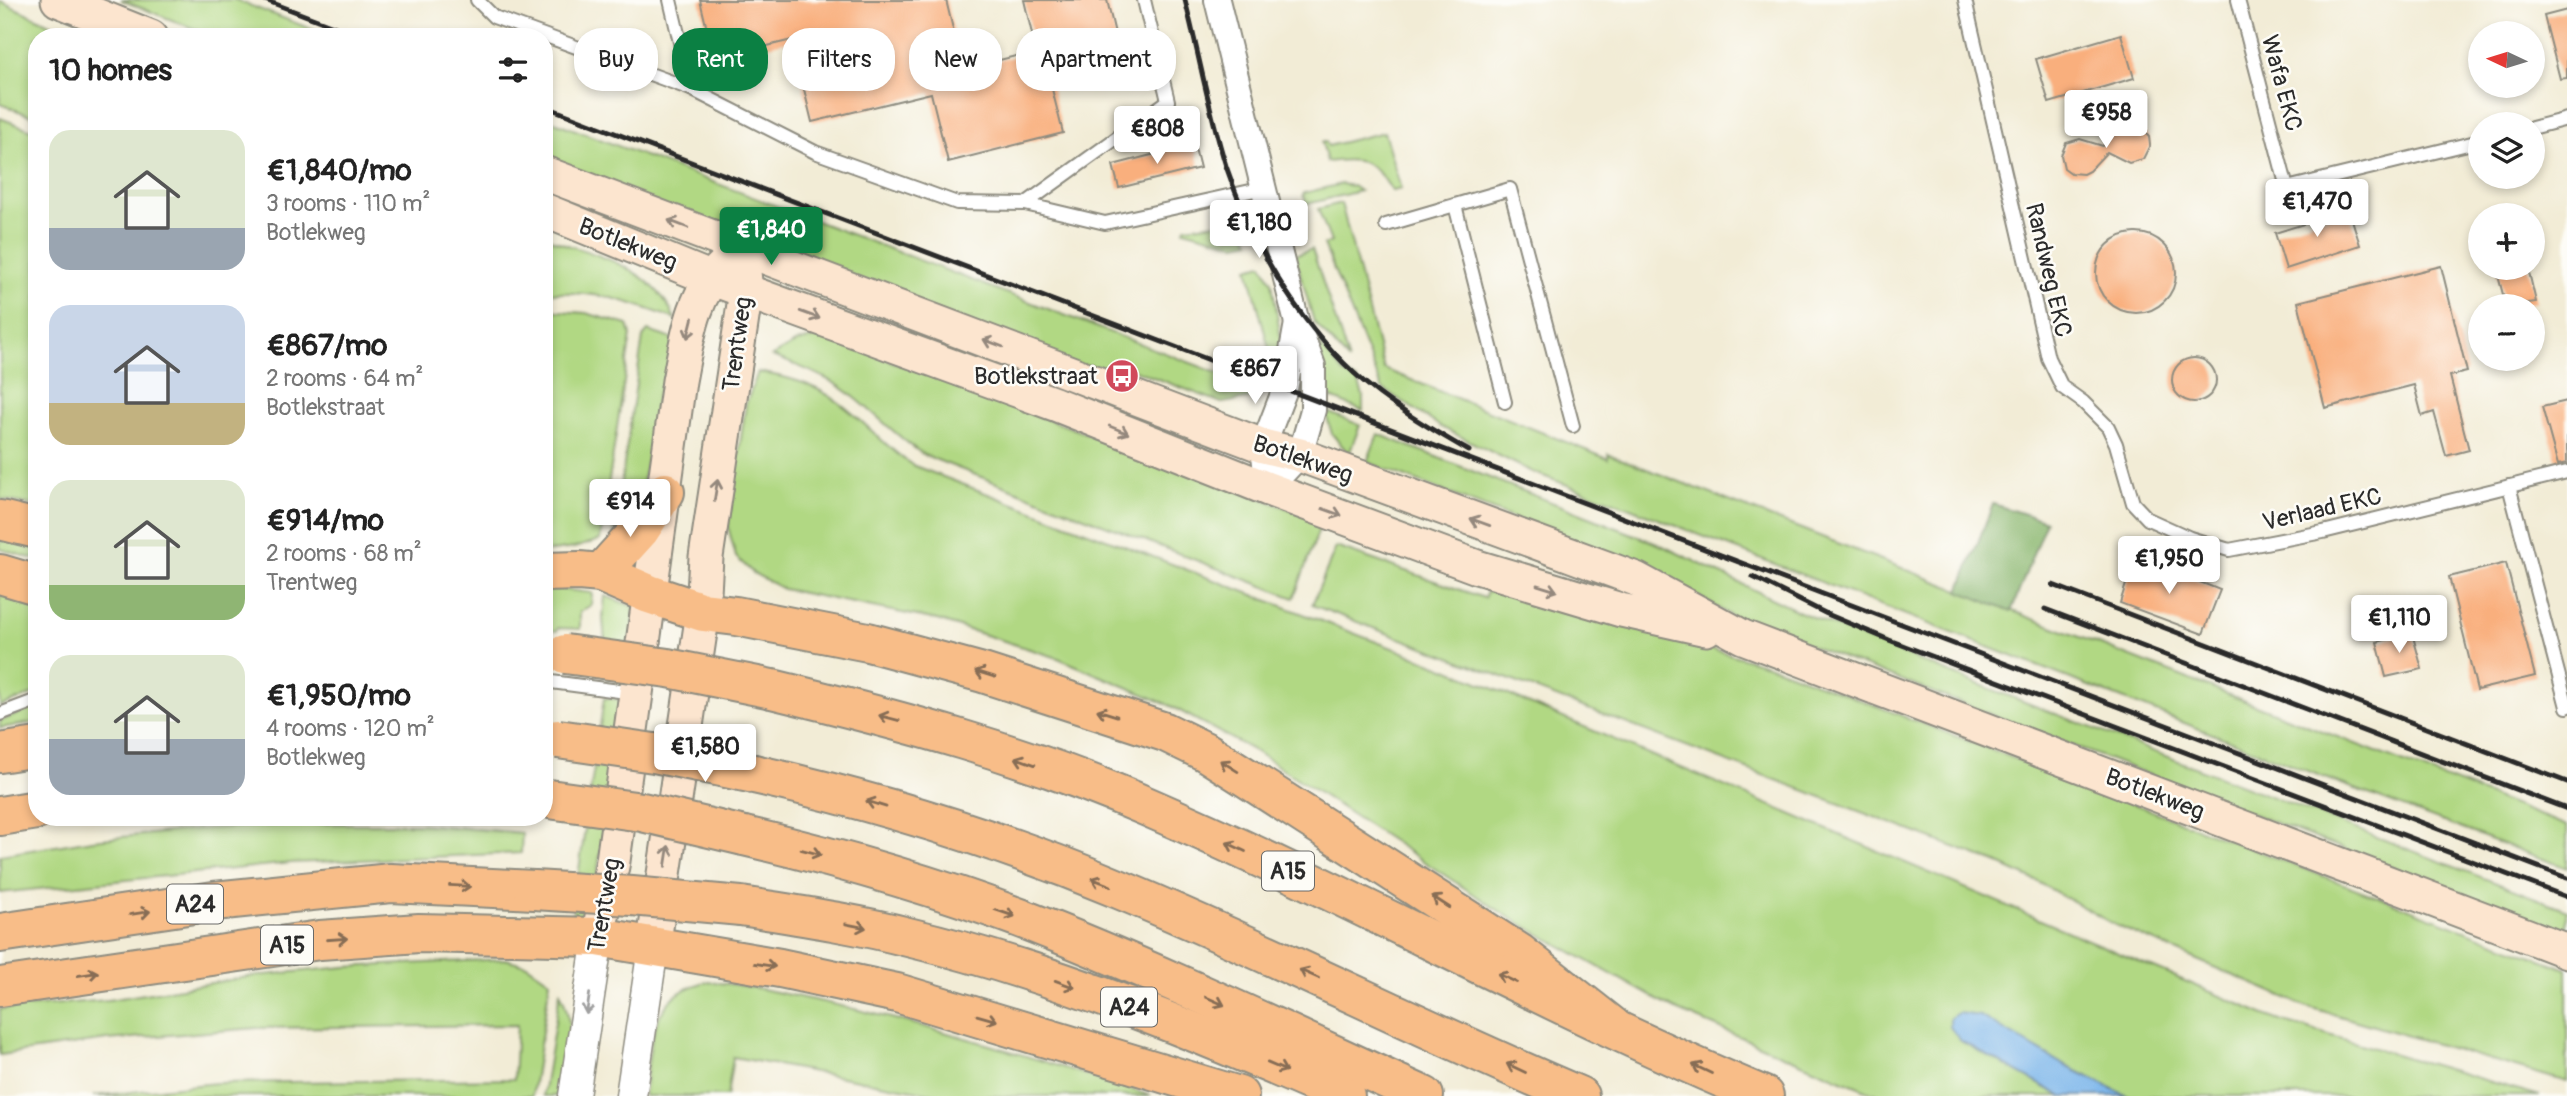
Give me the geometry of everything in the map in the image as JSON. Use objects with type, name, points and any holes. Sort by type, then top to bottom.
[{"type":"highway","points":[[601,573],[640,530],[665,492]]},
{"type":"highway","points":[[0,520],[28,527]]},
{"type":"highway","name":"A15","points":[[553,572],[601,573],[649,594],[703,612],[750,618],[893,649],[983,673],[1165,732],[1237,771],[1519,953],[1613,1027]]},
{"type":"highway","points":[[0,574],[28,582]]},
{"type":"highway","name":"A15","points":[[553,663],[668,668],[772,689],[954,737],[1146,806],[1764,1096]]},
{"type":"highway","points":[[553,739],[654,753],[754,774],[836,792],[942,824],[1121,890],[1578,1096]]},
{"type":"highway","points":[[0,753],[28,748]]},
{"type":"highway","points":[[553,800],[642,812],[795,848],[894,876],[1020,918],[1156,974],[1424,1096]]},
{"type":"highway","points":[[0,816],[28,811]]},
{"type":"highway","name":"A24","points":[[0,933],[214,901],[391,883],[632,896],[741,906],[906,936],[999,962],[1131,1007],[1345,1096]]},
{"type":"highway","name":"A15","points":[[0,986],[320,940],[419,933],[598,937],[780,968],[898,993],[1239,1096]]},
{"type":"main road","points":[[58,0],[128,28]]},
{"type":"main road","name":"Botlekweg","points":[[553,176],[1263,446],[1300,456],[1636,579],[1743,637],[2567,951]]},
{"type":"main road","name":"Botlekweg","points":[[553,214],[710,278],[1055,404],[1268,489],[1477,567],[1621,610],[1743,637]]},
{"type":"main road","name":"Trentweg","points":[[598,937],[612,861],[688,333],[710,278],[742,248]]},
{"type":"main road","name":"Trentweg","points":[[653,948],[703,612],[706,557],[746,291],[742,248]]},
{"type":"street","points":[[1217,0],[1297,323],[1313,366],[1313,410],[1300,456],[1268,489]]},
{"type":"street","points":[[1268,489],[1263,446],[1285,389],[1297,323]]},
{"type":"street","name":"Trentweg","points":[[575,1096],[598,937]]},
{"type":"street","name":"Trentweg","points":[[631,1096],[653,948]]},
{"type":"lane","points":[[477,0],[494,17],[524,28]]},
{"type":"lane","points":[[670,0],[677,28]]},
{"type":"lane","points":[[1025,204],[1168,102],[1144,0]]},
{"type":"lane","name":"Randweg EKC","points":[[1965,0],[2048,358],[2062,387],[2108,427],[2116,444],[2133,503],[2148,519]]},
{"type":"lane","name":"Wafa EKC","points":[[2238,0],[2287,188],[2468,144]]},
{"type":"lane","points":[[553,39],[672,82]]},
{"type":"lane","points":[[695,91],[815,152],[957,203],[1025,204],[1105,223],[1264,188]]},
{"type":"lane","points":[[2545,125],[2567,119]]},
{"type":"lane","points":[[1386,225],[1510,189],[1573,426]]},
{"type":"lane","points":[[1454,205],[1505,402]]},
{"type":"lane","name":"Verlaad EKC","points":[[2148,519],[2190,538],[2229,550],[2323,532],[2567,472]]},
{"type":"lane","points":[[2509,486],[2567,707]]},
{"type":"lane","points":[[553,664],[635,693]]},
{"type":"lane","points":[[0,714],[28,703]]},
{"type":"green space","points":[[121,0],[236,0],[309,28],[192,28]]},
{"type":"green space","points":[[0,1],[58,28],[28,28],[28,115],[0,104]]},
{"type":"green space","points":[[0,118],[28,129],[28,504],[0,499]]},
{"type":"green space","points":[[553,121],[1249,385],[1262,387],[1256,397],[1222,403],[1121,365],[1118,371],[1059,361],[553,166]]},
{"type":"green space","points":[[1384,132],[1401,189],[1392,191],[1379,173],[1365,163],[1349,160],[1327,162],[1322,142],[1326,142],[1328,146]]},
{"type":"green space","points":[[1341,184],[1353,186],[1360,191],[1307,204],[1303,195],[1304,193]]},
{"type":"green space","points":[[1341,203],[1384,369],[1608,459],[1608,454],[2567,826],[2567,868],[2331,780],[1532,472],[1441,427],[1382,388],[1324,245],[1331,242],[1318,209]]},
{"type":"green space","points":[[1216,223],[1236,228],[1250,241],[1236,244],[1184,230],[1185,227]]},
{"type":"green space","points":[[553,240],[620,264],[637,274],[665,301],[675,319],[611,298],[553,293]]},
{"type":"green space","points":[[1312,249],[1349,361],[1314,322],[1295,255]]},
{"type":"green space","points":[[1262,264],[1272,282],[1283,353],[1276,376],[1248,268]]},
{"type":"green space","points":[[553,311],[586,313],[628,325],[631,335],[600,540],[553,551]]},
{"type":"green space","points":[[648,331],[678,341],[677,349],[657,396],[638,494],[614,531],[643,337]]},
{"type":"green space","points":[[829,338],[1322,521],[1294,598],[924,455],[831,381],[772,356],[797,342]]},
{"type":"green space","points":[[1318,343],[1345,374],[1358,381],[1363,396],[1363,411],[1326,396]]},
{"type":"green space","points":[[758,372],[801,382],[829,396],[912,465],[1445,668],[2277,1020],[2540,1096],[2127,1096],[2064,1065],[1961,1041],[2061,1096],[1881,1096],[1849,1083],[1674,1009],[1507,916],[1258,753],[1169,705],[1058,658],[937,620],[783,589],[753,573],[736,557],[728,527],[746,404]]},
{"type":"green space","points":[[1325,411],[1360,425],[1349,454],[1332,434]]},
{"type":"green space","points":[[1378,434],[1663,546],[1800,612],[1962,678],[2567,910],[2567,934],[1730,615],[1661,575],[1367,462]]},
{"type":"green space","points":[[1993,504],[2046,521],[2011,612],[1959,591]]},
{"type":"green space","points":[[0,533],[28,538],[28,557],[0,549]]},
{"type":"green space","points":[[1336,547],[1484,598],[1487,591],[1534,597],[1774,667],[2567,969],[2567,1082],[2305,1006],[2115,925],[2036,881],[1999,864],[1312,605]]},
{"type":"green space","points":[[0,585],[28,593],[28,696],[0,706]]},
{"type":"green space","points":[[553,588],[592,593],[591,605],[580,612],[580,629],[558,628],[557,631],[553,631]]},
{"type":"green space","points":[[605,596],[635,607],[627,678],[607,669],[603,618]]},
{"type":"green space","points":[[604,698],[624,700],[590,920],[571,925]]},
{"type":"green space","points":[[28,710],[28,723],[0,728],[0,721]]},
{"type":"green space","points":[[265,826],[443,826],[522,833],[521,853],[291,863],[0,893],[0,855],[92,840],[199,829]]},
{"type":"green space","points":[[505,959],[527,965],[550,981],[532,1096],[93,1096],[216,1083],[514,1079],[517,1025],[257,1028],[107,1040],[0,1055],[0,1009],[108,1000],[254,976],[345,967]]},
{"type":"green space","points":[[707,982],[765,990],[906,1022],[1151,1096],[945,1096],[733,1057],[727,1096],[644,1096],[651,1042],[663,1010],[673,998],[688,988]]},
{"type":"green space","points":[[560,992],[570,1031],[568,1057],[556,1096],[543,1096]]},
{"type":"water","points":[[1958,1013],[1980,1016],[2064,1065],[2127,1096],[2061,1096],[1961,1041],[1950,1027],[1950,1018]]},
{"type":"building","points":[[700,0],[946,0],[953,28],[909,28],[909,91],[1002,91],[1002,59],[1016,56],[1016,91],[1052,91],[1063,133],[948,162],[931,93],[812,122],[804,91],[895,91],[895,28],[782,28],[782,42],[768,46],[768,28],[707,28]]},
{"type":"building","points":[[1024,0],[1107,0],[1114,28],[1031,28]]},
{"type":"building","points":[[2567,10],[2567,78],[2560,79],[2544,16]]},
{"type":"building","points":[[2121,34],[2134,78],[2049,103],[2036,59]]},
{"type":"building","points":[[2127,124],[2139,126],[2149,137],[2150,145],[2143,159],[2129,163],[2107,152],[2083,174],[2071,173],[2064,168],[2061,155],[2066,143],[2080,139],[2103,146],[2118,129]]},
{"type":"building","points":[[1194,144],[1200,168],[1119,188],[1113,165]]},
{"type":"building","points":[[2349,210],[2360,245],[2286,269],[2275,233]]},
{"type":"building","points":[[2136,233],[2151,236],[2164,245],[2173,258],[2176,273],[2173,288],[2164,301],[2151,310],[2136,313],[2121,310],[2108,301],[2099,288],[2096,273],[2099,258],[2108,245],[2121,236]]},
{"type":"building","points":[[2441,266],[2467,372],[2450,376],[2469,450],[2446,456],[2434,412],[2422,416],[2414,385],[2325,408],[2298,302]]},
{"type":"building","points":[[2499,280],[2531,280],[2534,294],[2503,294]]},
{"type":"building","points":[[2194,358],[2209,365],[2216,380],[2209,395],[2194,402],[2179,395],[2172,380],[2179,365]]},
{"type":"building","points":[[2567,401],[2567,463],[2558,465],[2542,407]]},
{"type":"building","points":[[2135,556],[2220,590],[2203,634],[2120,603]]},
{"type":"building","points":[[2506,563],[2535,676],[2477,690],[2449,577]]},
{"type":"building","points":[[2412,633],[2422,669],[2386,677],[2377,642]]},
{"type":"railway","points":[[265,0],[338,28]]},
{"type":"railway","points":[[1185,0],[1226,166],[1249,223],[1277,277],[1312,328],[1354,373],[1395,405],[1469,451]]},
{"type":"railway","points":[[553,109],[2567,878]]},
{"type":"railway","points":[[1753,577],[1827,614],[1889,640],[2567,897]]},
{"type":"railway","points":[[2053,585],[2567,782]]},
{"type":"railway","points":[[2045,609],[2567,809]]},
{"type":"place","name":"Botlekstraat","points":[[1122,376]]}]
